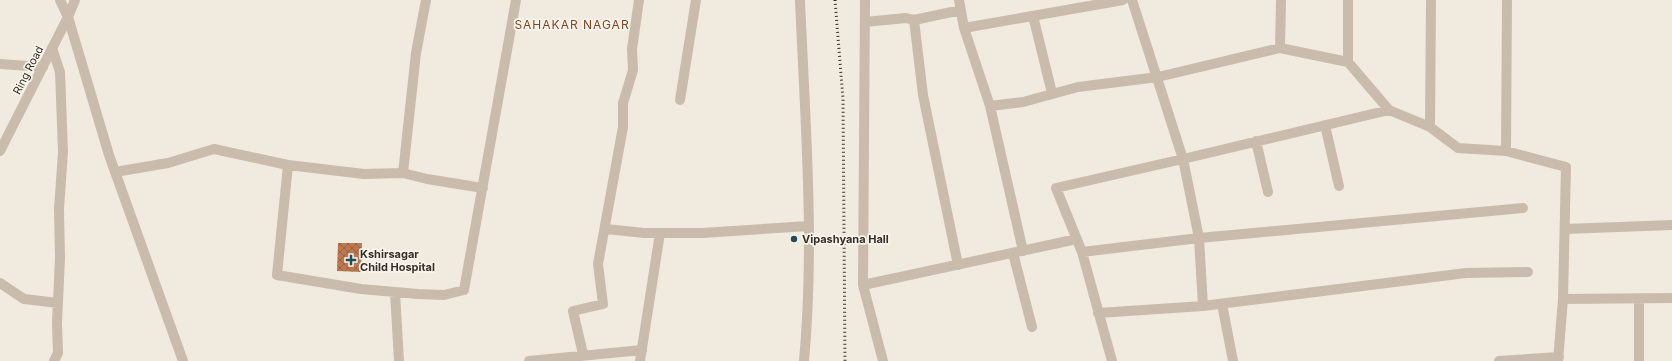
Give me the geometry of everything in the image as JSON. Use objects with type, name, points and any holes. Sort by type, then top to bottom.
[{"type":"street","points":[[60,0],[68,17],[115,172],[183,361]]},
{"type":"street","name":"Ring Road","points":[[0,151],[68,17],[75,0]]},
{"type":"street","points":[[403,173],[416,53],[426,0]]},
{"type":"street","points":[[288,165],[277,275],[361,289],[395,292],[444,295],[464,290],[516,0]]},
{"type":"street","points":[[583,354],[573,311],[603,304],[598,264],[606,229],[623,127],[623,103],[633,70],[632,49],[639,0]]},
{"type":"street","points":[[680,100],[696,0]]},
{"type":"street","points":[[800,0],[808,226],[808,288],[804,361]]},
{"type":"street","points":[[865,0],[863,285],[883,361]]},
{"type":"street","points":[[964,28],[1123,0]]},
{"type":"street","points":[[1132,0],[1183,158],[1199,238],[1203,306]]},
{"type":"street","points":[[1280,48],[1281,0]]},
{"type":"street","points":[[1348,0],[1348,62]]},
{"type":"street","points":[[1430,127],[1431,0]]},
{"type":"street","points":[[1506,151],[1507,0]]},
{"type":"street","points":[[865,22],[906,18],[914,20],[960,5],[964,28],[990,106],[1032,327]]},
{"type":"street","points":[[1033,16],[1052,93]]},
{"type":"street","points":[[914,20],[922,95],[958,265]]},
{"type":"street","points":[[52,48],[60,72],[62,152],[59,208],[60,258],[57,323],[58,353],[54,361]]},
{"type":"street","points":[[990,106],[1023,102],[1078,87],[1158,77],[1280,48],[1348,62],[1389,110],[1430,127],[1458,148],[1506,151],[1566,167],[1563,299],[1558,359],[1499,361]]},
{"type":"street","points":[[0,64],[43,67]]},
{"type":"street","points":[[1112,361],[1082,252],[1056,188],[1389,110]]},
{"type":"street","points":[[1325,125],[1339,186]]},
{"type":"street","points":[[1256,142],[1268,192]]},
{"type":"street","points":[[115,172],[168,163],[214,149],[288,165],[364,174],[403,173],[427,179],[483,188]]},
{"type":"street","points":[[1082,252],[1199,238],[1523,208]]},
{"type":"street","points":[[1565,229],[1672,225]]},
{"type":"street","points":[[606,229],[660,233],[702,233],[808,226]]},
{"type":"street","points":[[640,361],[660,233]]},
{"type":"street","points":[[863,285],[1078,240]]},
{"type":"street","points":[[1098,313],[1222,304],[1466,273],[1528,272]]},
{"type":"street","points":[[0,283],[24,298],[58,302]]},
{"type":"street","points":[[395,292],[399,361]]},
{"type":"street","points":[[1639,298],[1639,361]]},
{"type":"street","points":[[1563,299],[1672,298]]},
{"type":"street","points":[[1222,304],[1233,361]]},
{"type":"street","points":[[529,361],[583,354],[642,350]]},
{"type":"building","points":[[338,243],[362,243],[361,272],[337,271]]},
{"type":"railway","points":[[835,0],[843,99],[845,361]]},
{"type":"place","name":"Vipashyana Hall","points":[[794,239]]},
{"type":"place","name":"Kshirsagar Child Hospital","points":[[351,260]]},
{"type":"district","name":"SAHAKAR NAGAR","points":[[572,24]]}]
